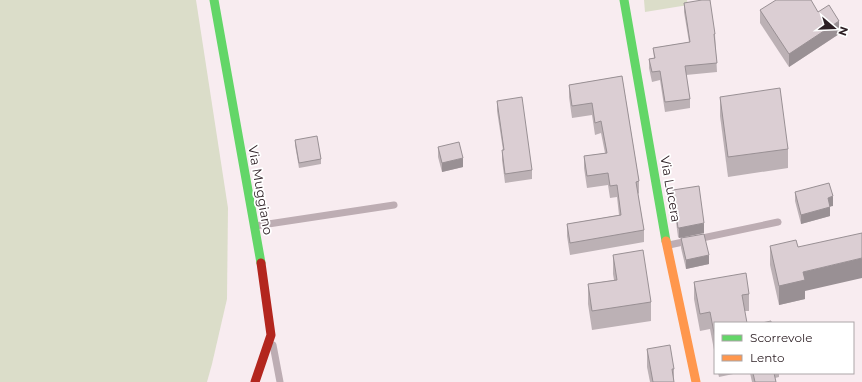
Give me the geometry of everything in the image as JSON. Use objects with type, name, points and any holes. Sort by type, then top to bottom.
[{"type":"street","name":"Via Muggiano","points":[[214,0],[255,226],[272,335],[254,382]]},
{"type":"street","name":"Via Lucera","points":[[624,0],[667,246],[696,382]]},
{"type":"lane","points":[[255,226],[394,205]]},
{"type":"lane","points":[[667,246],[778,222]]},
{"type":"lane","points":[[272,335],[280,382]]},
{"type":"green space","points":[[0,0],[196,0],[228,208],[227,299],[207,382],[0,382]]},
{"type":"green space","points":[[644,0],[687,0],[688,5],[645,12]]},
{"type":"building","points":[[710,0],[715,34],[717,63],[685,66],[690,99],[665,102],[660,71],[652,72],[649,59],[655,58],[653,48],[690,42],[684,3]]},
{"type":"building","points":[[776,0],[811,0],[818,12],[829,5],[839,21],[789,54],[760,10]]},
{"type":"building","points":[[622,76],[639,181],[636,182],[644,230],[570,243],[567,224],[621,215],[617,185],[610,186],[608,173],[587,176],[584,156],[607,153],[601,121],[595,123],[592,103],[572,106],[569,85]]},
{"type":"building","points":[[780,88],[788,149],[728,157],[720,97]]},
{"type":"building","points":[[522,97],[532,170],[505,174],[502,150],[504,150],[497,101]]},
{"type":"building","points":[[317,136],[321,159],[299,163],[295,140]]},
{"type":"building","points":[[459,142],[463,158],[442,163],[438,147]]},
{"type":"building","points":[[829,183],[833,196],[828,198],[830,207],[801,215],[795,192]]},
{"type":"building","points":[[699,186],[704,223],[678,228],[673,190]]},
{"type":"building","points":[[862,233],[862,258],[803,272],[805,280],[779,286],[770,246],[796,240],[798,247]]},
{"type":"building","points":[[704,234],[709,255],[686,260],[681,238]]},
{"type":"building","points":[[643,250],[651,302],[592,311],[588,284],[617,280],[613,255]]},
{"type":"building","points":[[746,273],[749,294],[742,295],[747,322],[714,322],[714,333],[710,312],[700,314],[694,282]]},
{"type":"building","points":[[670,345],[674,369],[672,369],[674,382],[653,382],[647,349]]},
{"type":"building","points":[[753,374],[774,374],[776,382],[755,382]]},
{"type":"traffic: fast","points":[[214,0],[261,263]]},
{"type":"traffic: fast","points":[[624,0],[666,241]]},
{"type":"traffic: slow","points":[[666,241],[696,382]]},
{"type":"traffic: jam","points":[[255,382],[271,335],[261,263]]}]
